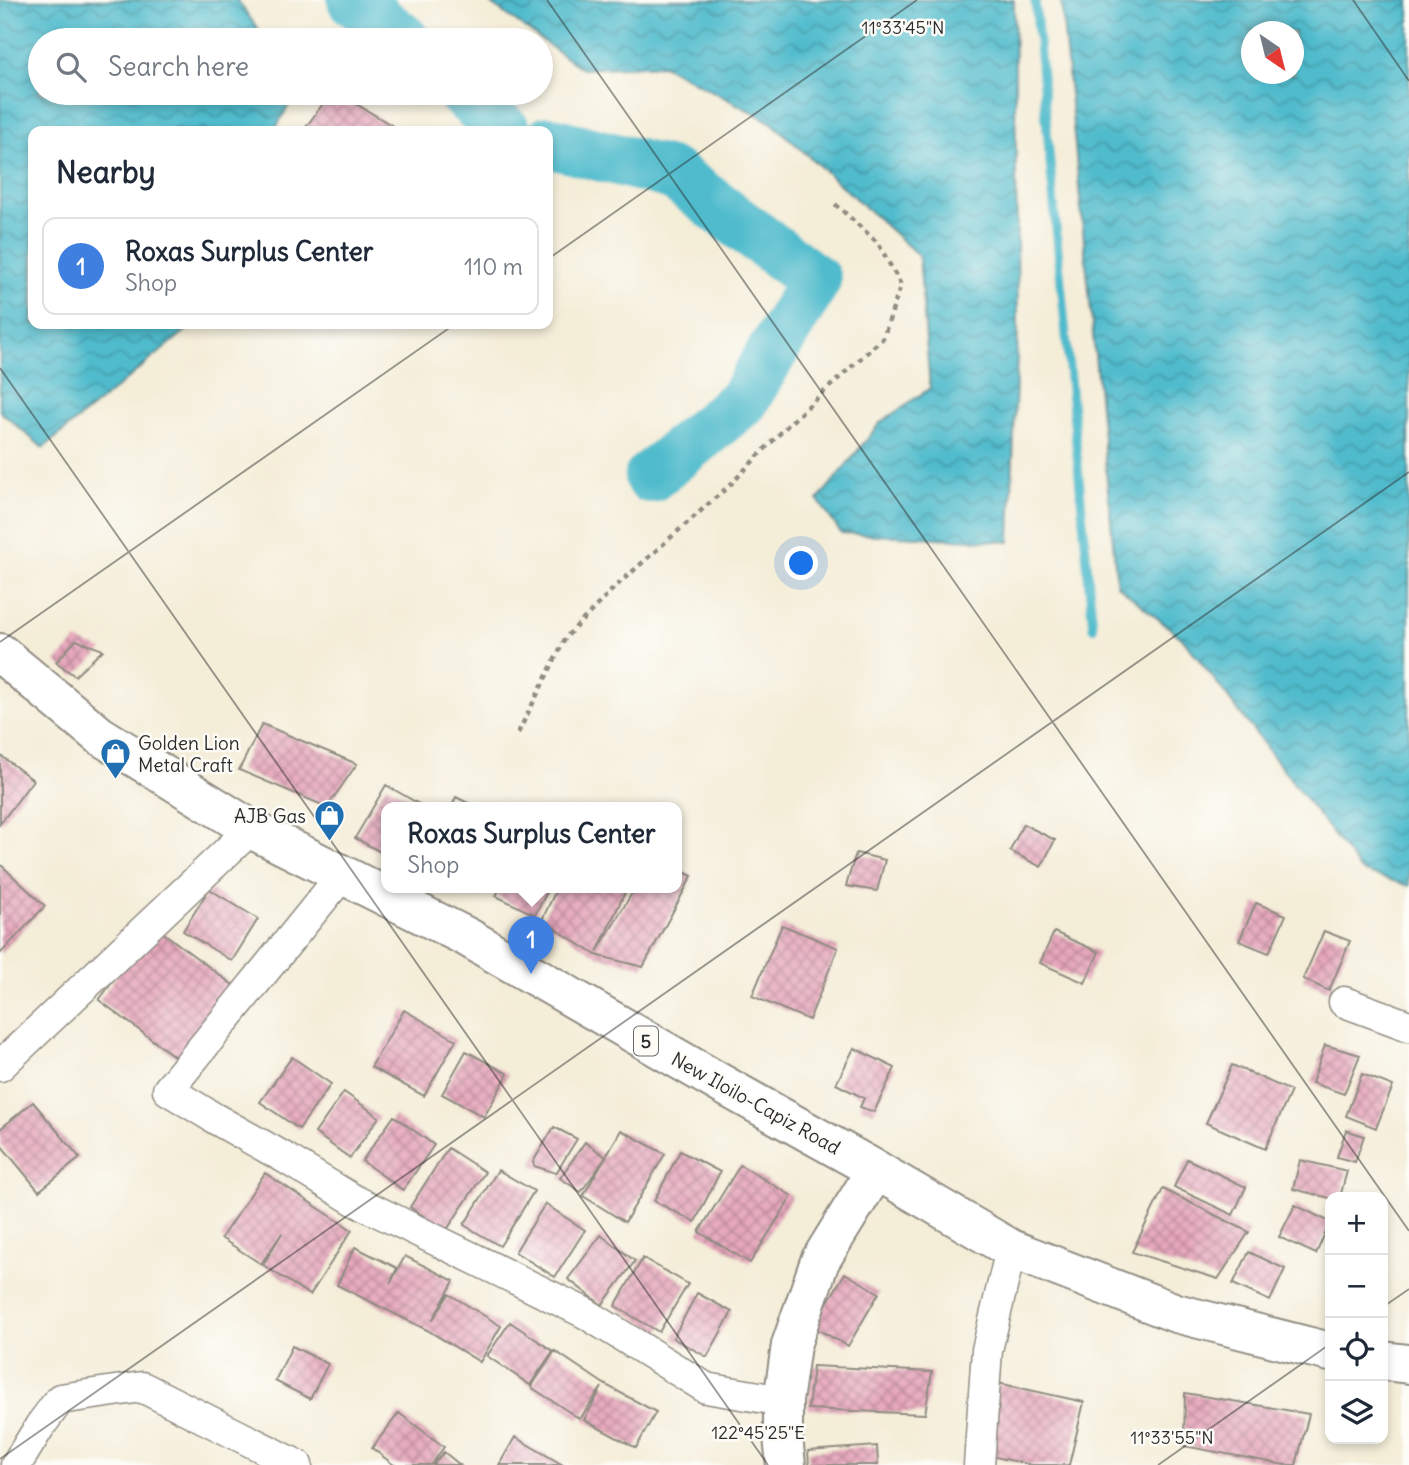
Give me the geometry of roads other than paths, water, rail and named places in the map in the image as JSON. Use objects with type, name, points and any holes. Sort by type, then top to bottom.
[{"type":"main road","name":"New Iloilo-Capiz Road","points":[[0,653],[99,735],[251,829],[467,937],[1011,1249],[1175,1313],[1325,1351]]},
{"type":"main road","points":[[786,1465],[783,1401],[791,1345],[820,1261],[876,1170]]},
{"type":"main road","points":[[1388,1362],[1409,1364]]},
{"type":"street","points":[[0,1066],[251,829]]},
{"type":"street","points":[[343,874],[168,1090],[354,1200],[585,1313],[706,1388],[783,1401]]},
{"type":"street","points":[[1344,1002],[1409,1026]]},
{"type":"street","points":[[979,1465],[987,1350],[1011,1249]]},
{"type":"street","points":[[16,1465],[60,1399],[142,1387],[297,1465]]},
{"type":"water","points":[[0,0],[237,0],[257,28],[28,28],[28,105],[289,105],[277,126],[28,126],[28,329],[188,329],[43,448],[0,411]]},
{"type":"water","points":[[486,0],[1014,0],[1018,327],[1010,542],[841,533],[818,500],[880,423],[930,388],[919,256],[771,122],[663,65],[582,69],[553,48],[553,28],[525,28]]},
{"type":"water","points":[[1061,0],[1409,0],[1409,886],[1361,871],[1184,640],[1117,585]]},
{"type":"waterway","points":[[353,0],[389,28]]},
{"type":"waterway","points":[[1035,0],[1093,628]]},
{"type":"waterway","points":[[476,105],[499,126]]},
{"type":"waterway","points":[[553,143],[673,174],[815,280],[743,401],[650,477]]},
{"type":"place","name":"Golden Lion Metal Craft","points":[[115,781]]},
{"type":"place","name":"AJB Gas","points":[[329,843]]},
{"type":"place","name":"Roxas Surplus Center","points":[[531,974]]}]
